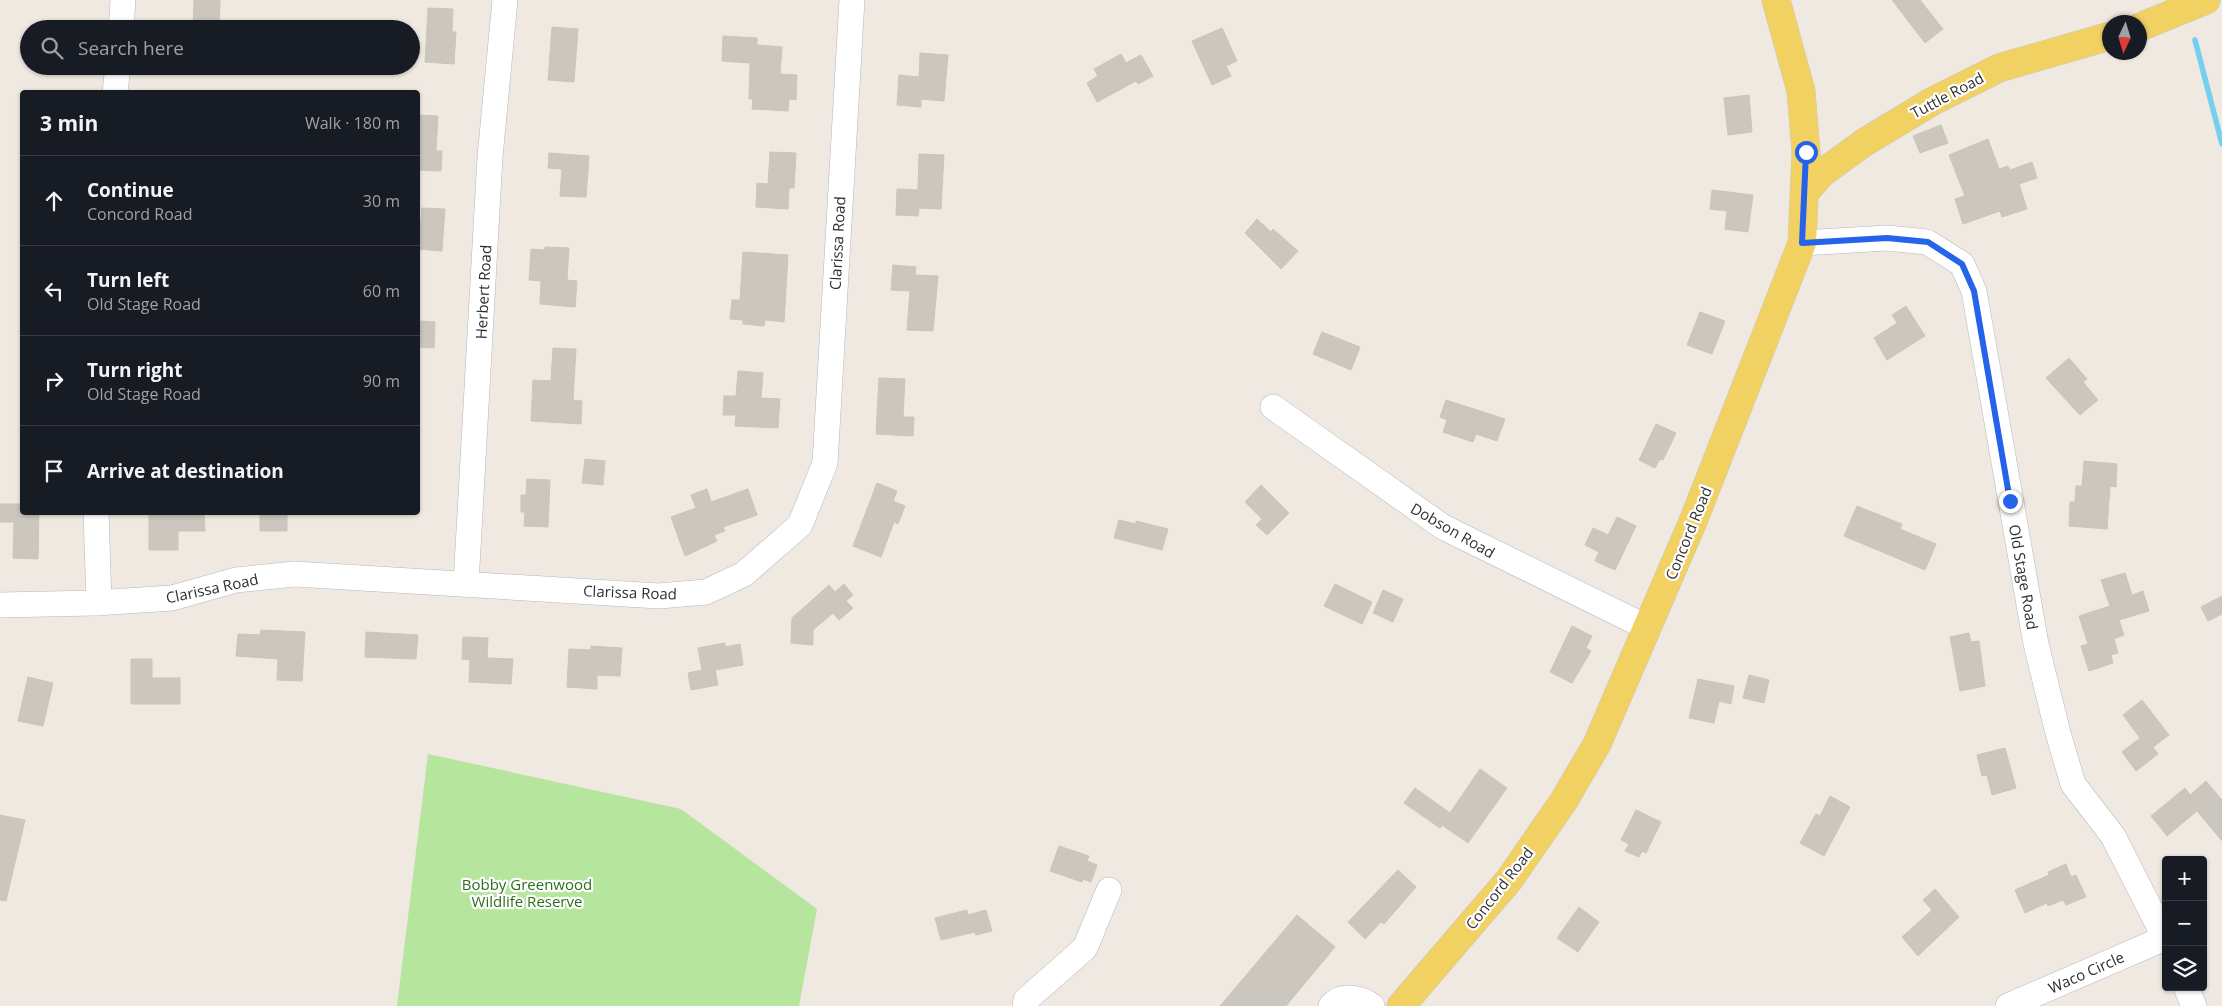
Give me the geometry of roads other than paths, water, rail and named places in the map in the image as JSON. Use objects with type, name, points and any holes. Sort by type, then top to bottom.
[{"type":"main road","name":"Concord Road","points":[[1401,1006],[1509,880],[1562,802],[1598,744],[1694,519],[1802,243],[1806,152],[1801,91],[1776,0]]},
{"type":"main road","points":[[2147,24],[2206,0]]},
{"type":"main road","name":"Tuttle Road","points":[[1805,192],[1822,173],[1865,142],[1933,100],[1999,68],[2102,38]]},
{"type":"street","points":[[122,20],[124,0]]},
{"type":"street","name":"Herbert Road","points":[[466,584],[490,156],[505,0]]},
{"type":"street","name":"Clarissa Road","points":[[0,605],[100,603],[172,598],[236,580],[295,574],[659,596],[706,592],[744,574],[800,525],[824,464],[852,0]]},
{"type":"street","points":[[115,90],[117,75]]},
{"type":"street","name":"Old Stage Road","points":[[1802,243],[1887,238],[1928,242],[1962,264],[1974,291],[2036,644],[2070,776],[2073,784],[2113,836],[2162,933]]},
{"type":"street","name":"Dobson Road","points":[[1273,407],[1443,527],[1648,628]]},
{"type":"street","points":[[96,515],[100,603]]},
{"type":"street","points":[[1025,1006],[1026,1000],[1085,948],[1108,890]]},
{"type":"street","name":"Waco Circle","points":[[2008,1006],[2162,940]]},
{"type":"street","points":[[2188,991],[2194,1006]]},
{"type":"street","points":[[1331,1006],[1334,1002],[1350,998],[1365,1000],[1372,1006]]},
{"type":"waterway","points":[[2195,40],[2222,144]]},
{"type":"park label","name":"Bobby Greenwood Wildlife Reserve","points":[[527,892]]}]
